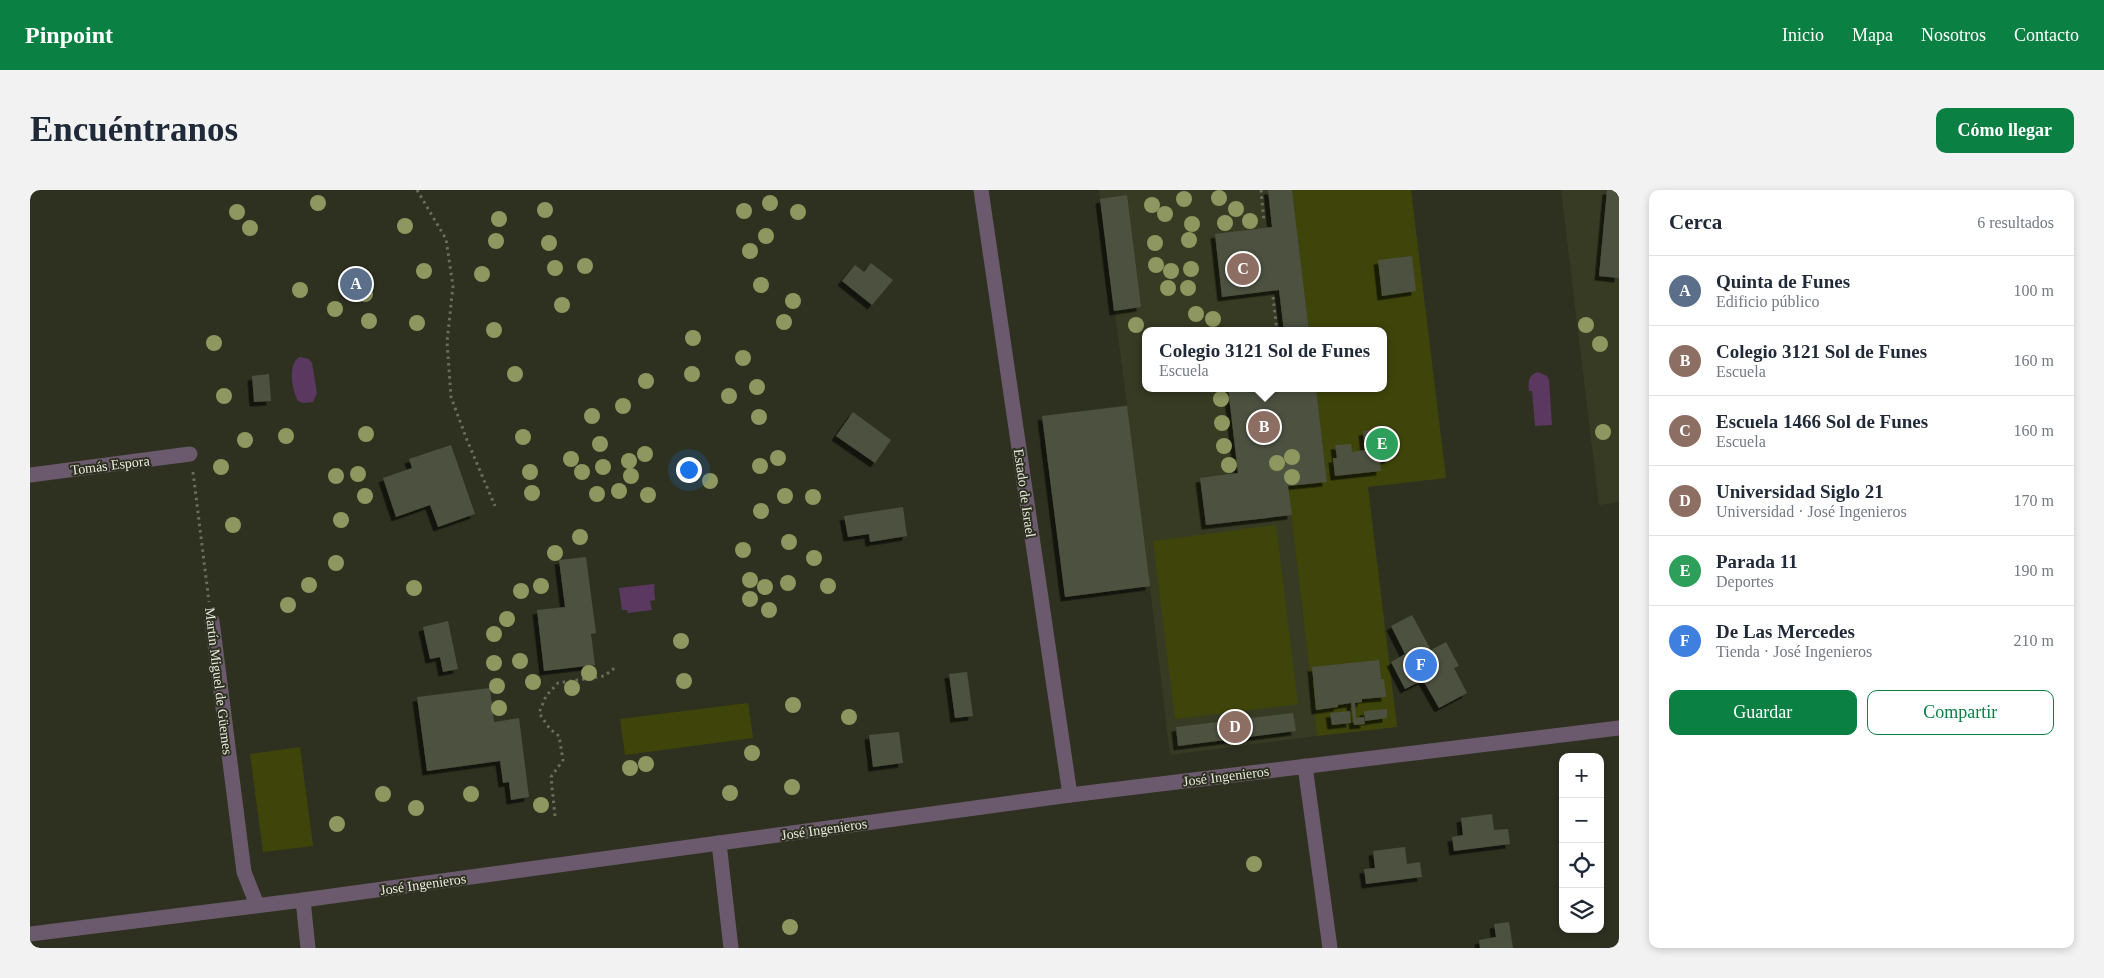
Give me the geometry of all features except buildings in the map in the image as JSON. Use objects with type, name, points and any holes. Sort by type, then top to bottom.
[{"type":"street","name":"Estado de Israel","points":[[981,190],[1070,795]]},
{"type":"street","name":"Tomás Espora","points":[[30,475],[190,454]]},
{"type":"street","name":"Martín Miguel de Güemes","points":[[212,621],[244,872],[258,905]]},
{"type":"street","name":"José Ingenieros","points":[[30,934],[303,900],[1070,795],[1619,728]]},
{"type":"street","points":[[1305,766],[1330,948]]},
{"type":"street","points":[[718,843],[731,948]]},
{"type":"street","points":[[303,900],[308,948]]},
{"type":"path","points":[[417,190],[446,239],[453,286],[447,342],[450,397],[495,506]]},
{"type":"path","points":[[1261,190],[1264,222]]},
{"type":"path","points":[[1273,297],[1277,327]]},
{"type":"path","name":"Martín Miguel de Güemes","points":[[190,454],[212,621]]},
{"type":"path","points":[[555,816],[551,777],[563,760],[559,736],[550,729],[539,713],[546,696],[558,683],[604,676],[616,668]]},
{"type":"shaded area","points":[[1099,190],[1292,190],[1309,327],[1142,327],[1142,392],[1316,392],[1327,482],[1288,486],[1317,736],[1170,755],[1150,587],[1065,597],[1042,416],[1127,405]]},
{"type":"shaded area","points":[[1561,190],[1619,190],[1619,502],[1599,505]]},
{"type":"shaded area","points":[[300,357],[309,359],[312,363],[317,393],[313,402],[303,403],[298,401],[294,391],[293,365]]},
{"type":"shaded area","points":[[1538,372],[1547,376],[1549,380],[1552,425],[1535,426],[1532,391],[1529,391],[1529,379]]},
{"type":"shaded area","points":[[654,584],[655,600],[650,601],[652,610],[628,613],[627,610],[622,610],[619,588]]},
{"type":"green space","points":[[1292,190],[1411,190],[1446,478],[1368,487],[1397,727],[1317,736],[1288,486],[1327,481],[1316,392],[1387,392],[1387,327],[1309,327]]},
{"type":"green space","points":[[1276,525],[1298,704],[1175,719],[1153,541]]},
{"type":"green space","points":[[748,703],[753,738],[625,755],[620,719]]},
{"type":"green space","points":[[300,747],[313,846],[263,852],[250,754]]},
{"type":"place","name":"Escuela 1466 Sol de Funes","points":[[1243,269]]},
{"type":"place","name":"Quinta de Funes","points":[[356,284]]},
{"type":"place","name":"Colegio 3121 Sol de Funes","points":[[1264,427]]},
{"type":"place","name":"Parada 11","points":[[1382,444]]},
{"type":"place","name":"De Las Mercedes","points":[[1421,665]]},
{"type":"place","name":"Universidad Siglo 21","points":[[1235,727]]}]
